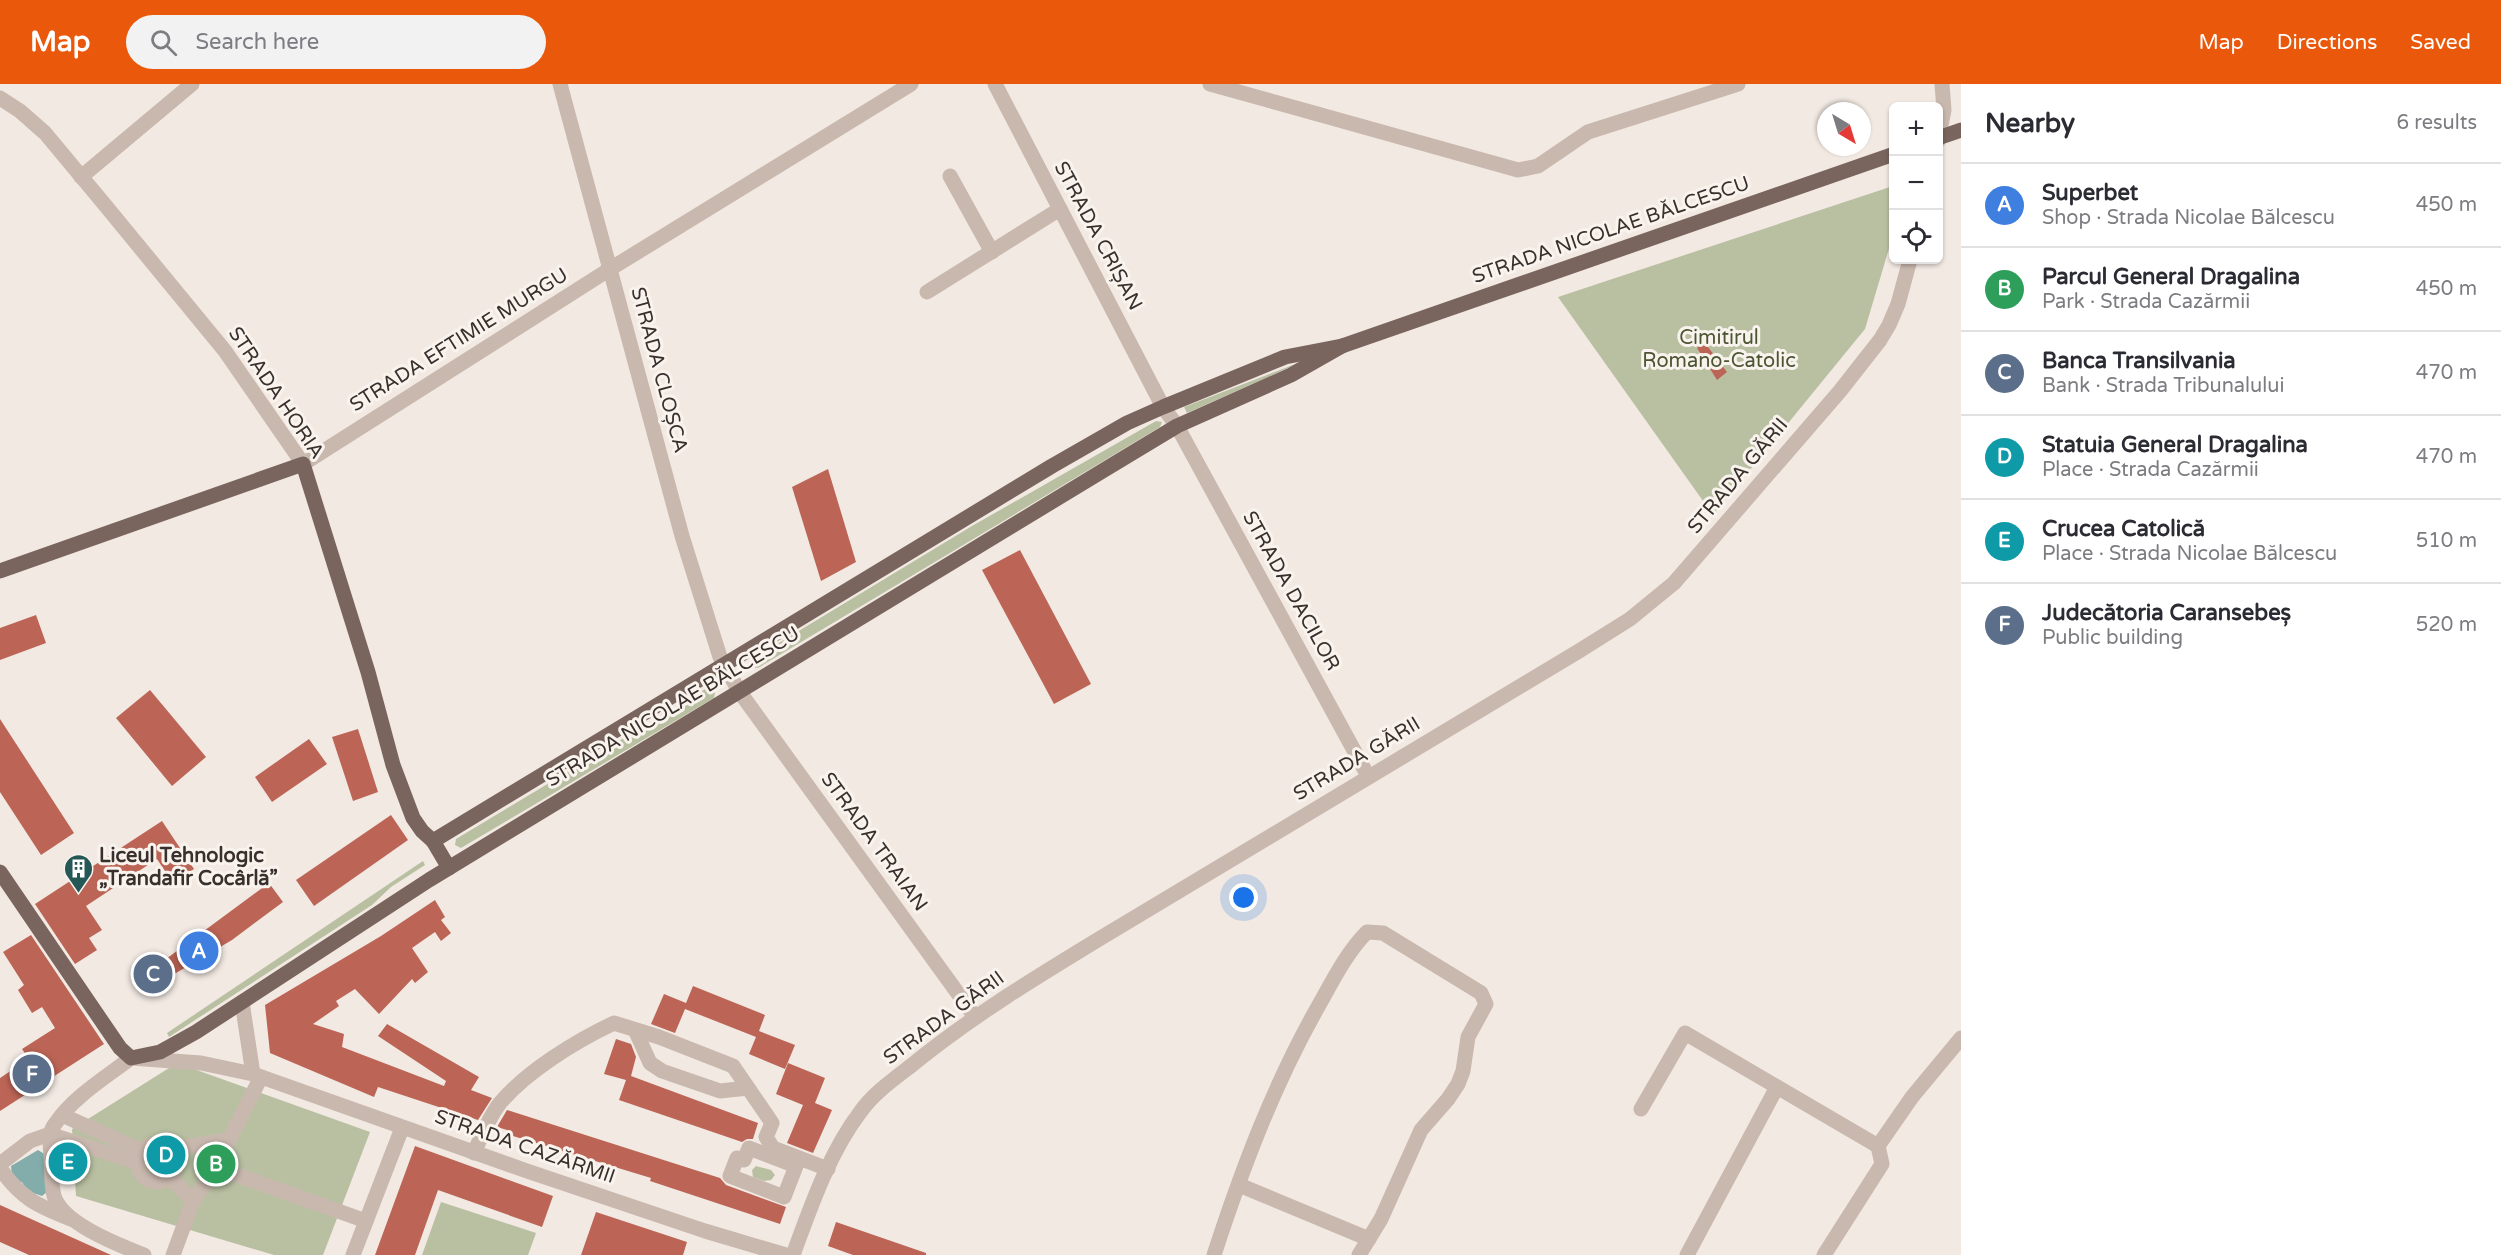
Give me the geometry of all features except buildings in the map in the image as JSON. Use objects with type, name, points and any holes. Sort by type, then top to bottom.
[{"type":"main road","points":[[1943,138],[1961,130]]},
{"type":"main road","name":"STRADA NICOLAE BĂLCESCU","points":[[433,841],[1052,466],[1127,423],[1285,357],[1342,346],[1889,155]]},
{"type":"main road","name":"STRADA NICOLAE BĂLCESCU","points":[[131,1058],[160,1052],[178,1043],[449,868],[1178,426],[1291,375],[1342,346]]},
{"type":"main road","name":"STRADA EFTIMIE MURGU","points":[[0,571],[303,464]]},
{"type":"main road","name":"STRADA HORIA","points":[[303,464],[368,672],[393,765],[413,818],[433,841],[449,868]]},
{"type":"main road","points":[[0,872],[120,1048],[131,1058]]},
{"type":"street","points":[[81,177],[192,84]]},
{"type":"street","name":"STRADA CLOȘCA","points":[[560,84],[682,536],[724,666],[739,691]]},
{"type":"street","name":"STRADA EFTIMIE MURGU","points":[[303,464],[610,270],[912,84]]},
{"type":"street","name":"STRADA CRIȘAN","points":[[995,84],[1163,407],[1178,426]]},
{"type":"street","points":[[1210,84],[1518,170],[1538,166],[1588,132],[1738,84]]},
{"type":"street","points":[[1942,84],[1943,115]]},
{"type":"street","name":"STRADA HORIA","points":[[0,98],[38,127],[81,177],[225,351],[303,464]]},
{"type":"street","points":[[950,176],[992,252]]},
{"type":"street","points":[[927,292],[1060,209]]},
{"type":"street","name":"STRADA GĂRII","points":[[793,1255],[828,1169],[861,1110],[888,1084],[975,1017],[1368,776],[1622,624],[1674,583],[1840,391],[1880,340],[1898,304],[1909,264]]},
{"type":"street","name":"STRADA DACILOR","points":[[1178,426],[1368,776]]},
{"type":"street","name":"STRADA TRAIAN","points":[[739,691],[975,1017]]},
{"type":"street","points":[[1214,1255],[1278,1082],[1325,994],[1359,940],[1367,932],[1375,931],[1383,933],[1480,993],[1486,1004],[1468,1037],[1463,1071],[1458,1084],[1421,1130],[1381,1219],[1359,1255]]},
{"type":"street","points":[[173,1255],[194,1201],[229,1140],[257,1076],[242,1002]]},
{"type":"street","points":[[474,1153],[499,1104],[536,1071],[595,1032],[614,1023],[636,1032],[659,1037],[733,1066],[772,1123],[766,1137],[773,1148],[828,1169]]},
{"type":"street","points":[[636,1032],[650,1063],[662,1071],[720,1091],[748,1088]]},
{"type":"street","points":[[1641,1109],[1685,1033],[1878,1146],[1882,1164],[1824,1255]]},
{"type":"street","points":[[1878,1146],[1912,1097],[1961,1038]]},
{"type":"street","name":"STRADA CAZĂRMII","points":[[131,1058],[201,1064],[257,1076],[474,1153],[705,1231],[786,1255]]},
{"type":"street","name":"STRADA NICOLAE BĂLCESCU","points":[[50,1134],[62,1115],[131,1058]]},
{"type":"street","points":[[1687,1255],[1777,1087]]},
{"type":"street","points":[[62,1115],[140,1157]]},
{"type":"street","points":[[353,1255],[402,1128]]},
{"type":"street","points":[[140,1157],[50,1134],[30,1141],[0,1166],[13,1187],[40,1207],[76,1221],[104,1239],[144,1255]]},
{"type":"street","points":[[50,1134],[54,1197],[76,1221]]},
{"type":"street","points":[[170,1149],[229,1140]]},
{"type":"street","points":[[153,1144],[165,1145],[174,1154],[176,1166],[170,1177],[159,1182],[142,1175],[140,1157],[153,1144]]},
{"type":"street","points":[[215,1167],[366,1221]]},
{"type":"street","points":[[170,1177],[194,1201]]},
{"type":"street","points":[[1239,1185],[1369,1239]]},
{"type":"green space","name":"Cimitirul Romano-Catolic","points":[[1889,187],[1889,248],[1865,329],[1713,515],[1558,297]]},
{"type":"green space","points":[[1306,360],[1187,413],[1184,407]]},
{"type":"green space","points":[[1156,421],[1162,422],[1160,427],[758,668],[752,667],[753,660],[764,652],[972,526]]},
{"type":"green space","points":[[707,688],[712,688],[715,693],[714,698],[461,848],[455,845],[456,839]]},
{"type":"green space","points":[[423,861],[425,865],[391,887],[372,905],[169,1037],[167,1033]]},
{"type":"green space","points":[[177,1063],[370,1132],[323,1255],[274,1255],[76,1196],[72,1129]]},
{"type":"green space","points":[[756,1166],[771,1170],[775,1175],[771,1180],[764,1181],[753,1177],[752,1170]]},
{"type":"green space","points":[[441,1202],[536,1233],[528,1255],[422,1255]]},
{"type":"water","points":[[38,1150],[46,1155],[47,1192],[42,1196],[24,1190],[23,1183],[12,1177],[11,1166]]},
{"type":"place","name":"Liceul Tehnologic „Trandafir Cocârlă”","points":[[78,894]]},
{"type":"place","name":"Superbet","points":[[199,951]]},
{"type":"place","name":"Banca Transilvania","points":[[153,974]]},
{"type":"place","name":"Judecătoria Caransebeș","points":[[32,1074]]},
{"type":"place","name":"Statuia General Dragalina","points":[[166,1155]]},
{"type":"place","name":"Crucea Catolică","points":[[68,1162]]},
{"type":"place","name":"Parcul General Dragalina","points":[[216,1164]]}]
